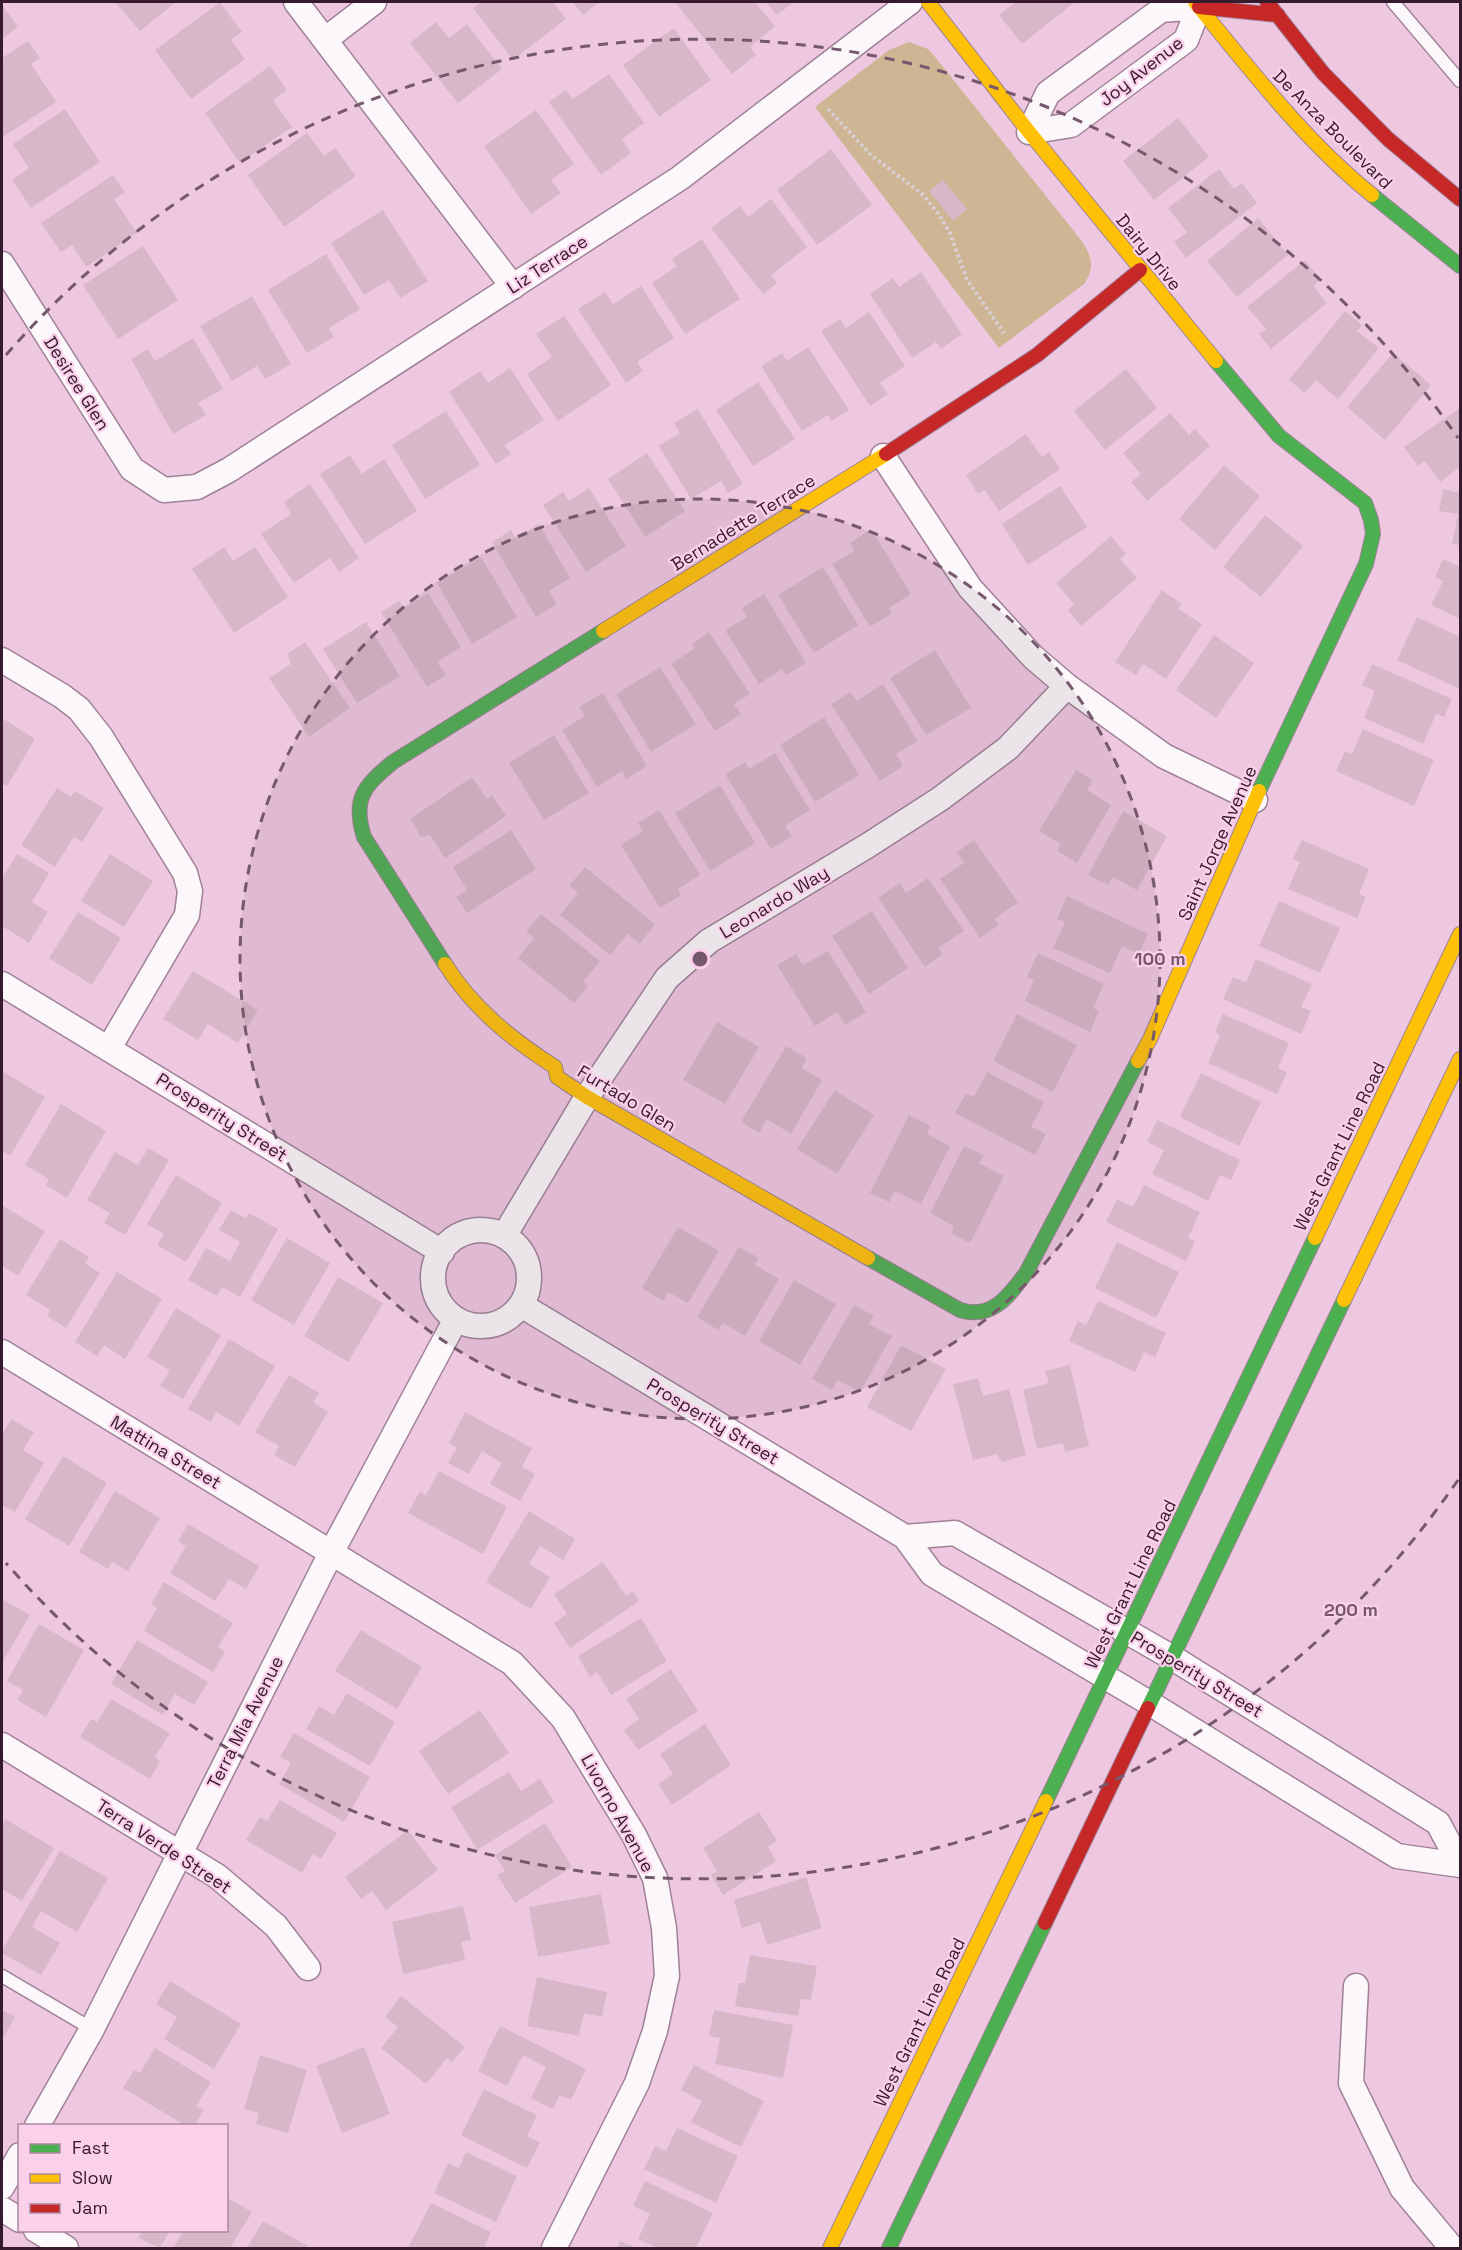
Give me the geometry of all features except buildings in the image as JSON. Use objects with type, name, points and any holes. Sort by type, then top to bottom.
[{"type":"street","points":[[296,2],[513,287]]},
{"type":"street","points":[[326,39],[374,2]]},
{"type":"street","name":"Liz Terrace","points":[[164,490],[197,487],[229,470],[680,178],[910,2]]},
{"type":"street","name":"Dairy Drive","points":[[928,2],[1140,270],[1279,436],[1365,503]]},
{"type":"street","name":"De Anza Boulevard","points":[[1268,2],[1323,73],[1388,139],[1461,199]]},
{"type":"street","points":[[1197,4],[1278,15]]},
{"type":"street","name":"Joy Avenue","points":[[1197,4],[1185,40],[1071,125],[1029,132],[1048,93],[1161,10],[1197,4]]},
{"type":"street","name":"De Anza Boulevard","points":[[1197,4],[1276,101],[1351,178],[1461,266]]},
{"type":"street","name":"Desiree Glen","points":[[2,264],[132,470],[164,490]]},
{"type":"street","name":"Bernadette Terrace","points":[[362,796],[372,779],[393,762],[883,456],[1036,355],[1140,270]]},
{"type":"street","points":[[883,456],[970,588],[1033,657],[1066,686],[1164,756],[1255,800]]},
{"type":"street","name":"Saint Jorge Avenue","points":[[991,1311],[1009,1297],[1026,1273],[1150,1039],[1255,800],[1366,564],[1374,537],[1372,519],[1365,503]]},
{"type":"street","points":[[2,660],[62,696],[79,709],[101,737],[157,827],[185,873],[190,891],[187,915],[109,1048]]},
{"type":"street","name":"Leonardo Way","points":[[504,1236],[587,1098],[667,978],[709,941],[867,846],[940,799],[1008,748],[1066,686]]},
{"type":"street","name":"Furtado Glen","points":[[362,796],[358,813],[364,837],[460,988],[498,1027],[555,1067],[558,1077],[587,1098],[931,1294],[965,1311],[991,1311]]},
{"type":"street","name":"West Grant Line Road","points":[[830,2248],[1461,934]]},
{"type":"street","name":"Prosperity Street","points":[[2,984],[442,1252]]},
{"type":"street","points":[[890,2248],[1461,1059]]},
{"type":"street","points":[[490,1231],[504,1236],[516,1246],[525,1259],[529,1274],[528,1290],[521,1305],[505,1320],[484,1327],[469,1325],[456,1319],[444,1309],[433,1281],[435,1266],[442,1252],[451,1241],[463,1234],[490,1231]]},
{"type":"street","name":"Prosperity Street","points":[[521,1305],[905,1537],[932,1574],[1151,1704],[1397,1856],[1461,1864]]},
{"type":"street","name":"Terra Mia Avenue","points":[[37,2124],[92,2029],[178,1853],[331,1552],[456,1319]]},
{"type":"street","name":"Mattina Street","points":[[2,1352],[331,1552]]},
{"type":"street","name":"Prosperity Street","points":[[905,1537],[955,1533],[1173,1658],[1438,1823],[1461,1864]]},
{"type":"street","name":"Livorno Avenue","points":[[331,1552],[513,1663],[563,1718],[634,1835],[655,1878],[664,1928],[667,1976],[655,2031],[637,2083],[554,2248]]},
{"type":"street","name":"Terra Verde Street","points":[[2,1745],[217,1876],[276,1926],[308,1968]]},
{"type":"street","points":[[1356,1986],[1351,2082],[1402,2188],[1452,2248]]},
{"type":"street","points":[[2,2187],[18,2159]]},
{"type":"street","points":[[2,2209],[18,2219]]},
{"type":"street","points":[[39,2232],[66,2248]]},
{"type":"lane","points":[[1393,2],[1461,81]]},
{"type":"lane","points":[[2,1976],[92,2029]]},
{"type":"path","points":[[828,110],[871,155],[922,194],[938,213],[950,232],[967,280],[1004,333]]},
{"type":"shaded area","points":[[909,42],[928,49],[936,58],[1081,240],[1090,256],[1090,272],[1084,284],[999,348],[815,107],[889,50]]},
{"type":"traffic: fast","points":[[1372,195],[1460,266]]},
{"type":"traffic: fast","points":[[1216,361],[1279,436],[1365,503],[1373,534],[1366,564],[1259,791]]},
{"type":"traffic: fast","points":[[445,964],[364,837],[359,813],[363,794],[375,778],[393,762],[603,631]]},
{"type":"traffic: fast","points":[[868,1258],[960,1310],[981,1312],[999,1304],[1026,1273],[1138,1061]]},
{"type":"traffic: fast","points":[[1046,1801],[1315,1238]]},
{"type":"traffic: fast","points":[[1148,1708],[1344,1300]]},
{"type":"traffic: fast","points":[[889,2248],[1045,1923]]},
{"type":"traffic: slow","points":[[928,2],[1029,132],[1216,361]]},
{"type":"traffic: slow","points":[[1195,2],[1257,78],[1323,151],[1372,195]]},
{"type":"traffic: slow","points":[[603,631],[886,454]]},
{"type":"traffic: slow","points":[[1138,1061],[1150,1039],[1259,791]]},
{"type":"traffic: slow","points":[[1315,1238],[1460,934]]},
{"type":"traffic: slow","points":[[445,964],[481,1009],[508,1034],[555,1067],[557,1077],[587,1097],[868,1258]]},
{"type":"traffic: slow","points":[[1344,1300],[1460,1059]]},
{"type":"traffic: slow","points":[[830,2248],[1046,1801]]},
{"type":"traffic: jam","points":[[1267,2],[1323,73],[1388,139],[1460,199]]},
{"type":"traffic: jam","points":[[1199,7],[1278,15]]},
{"type":"traffic: jam","points":[[886,454],[1037,355],[1140,270]]},
{"type":"traffic: jam","points":[[1045,1923],[1148,1708]]}]
